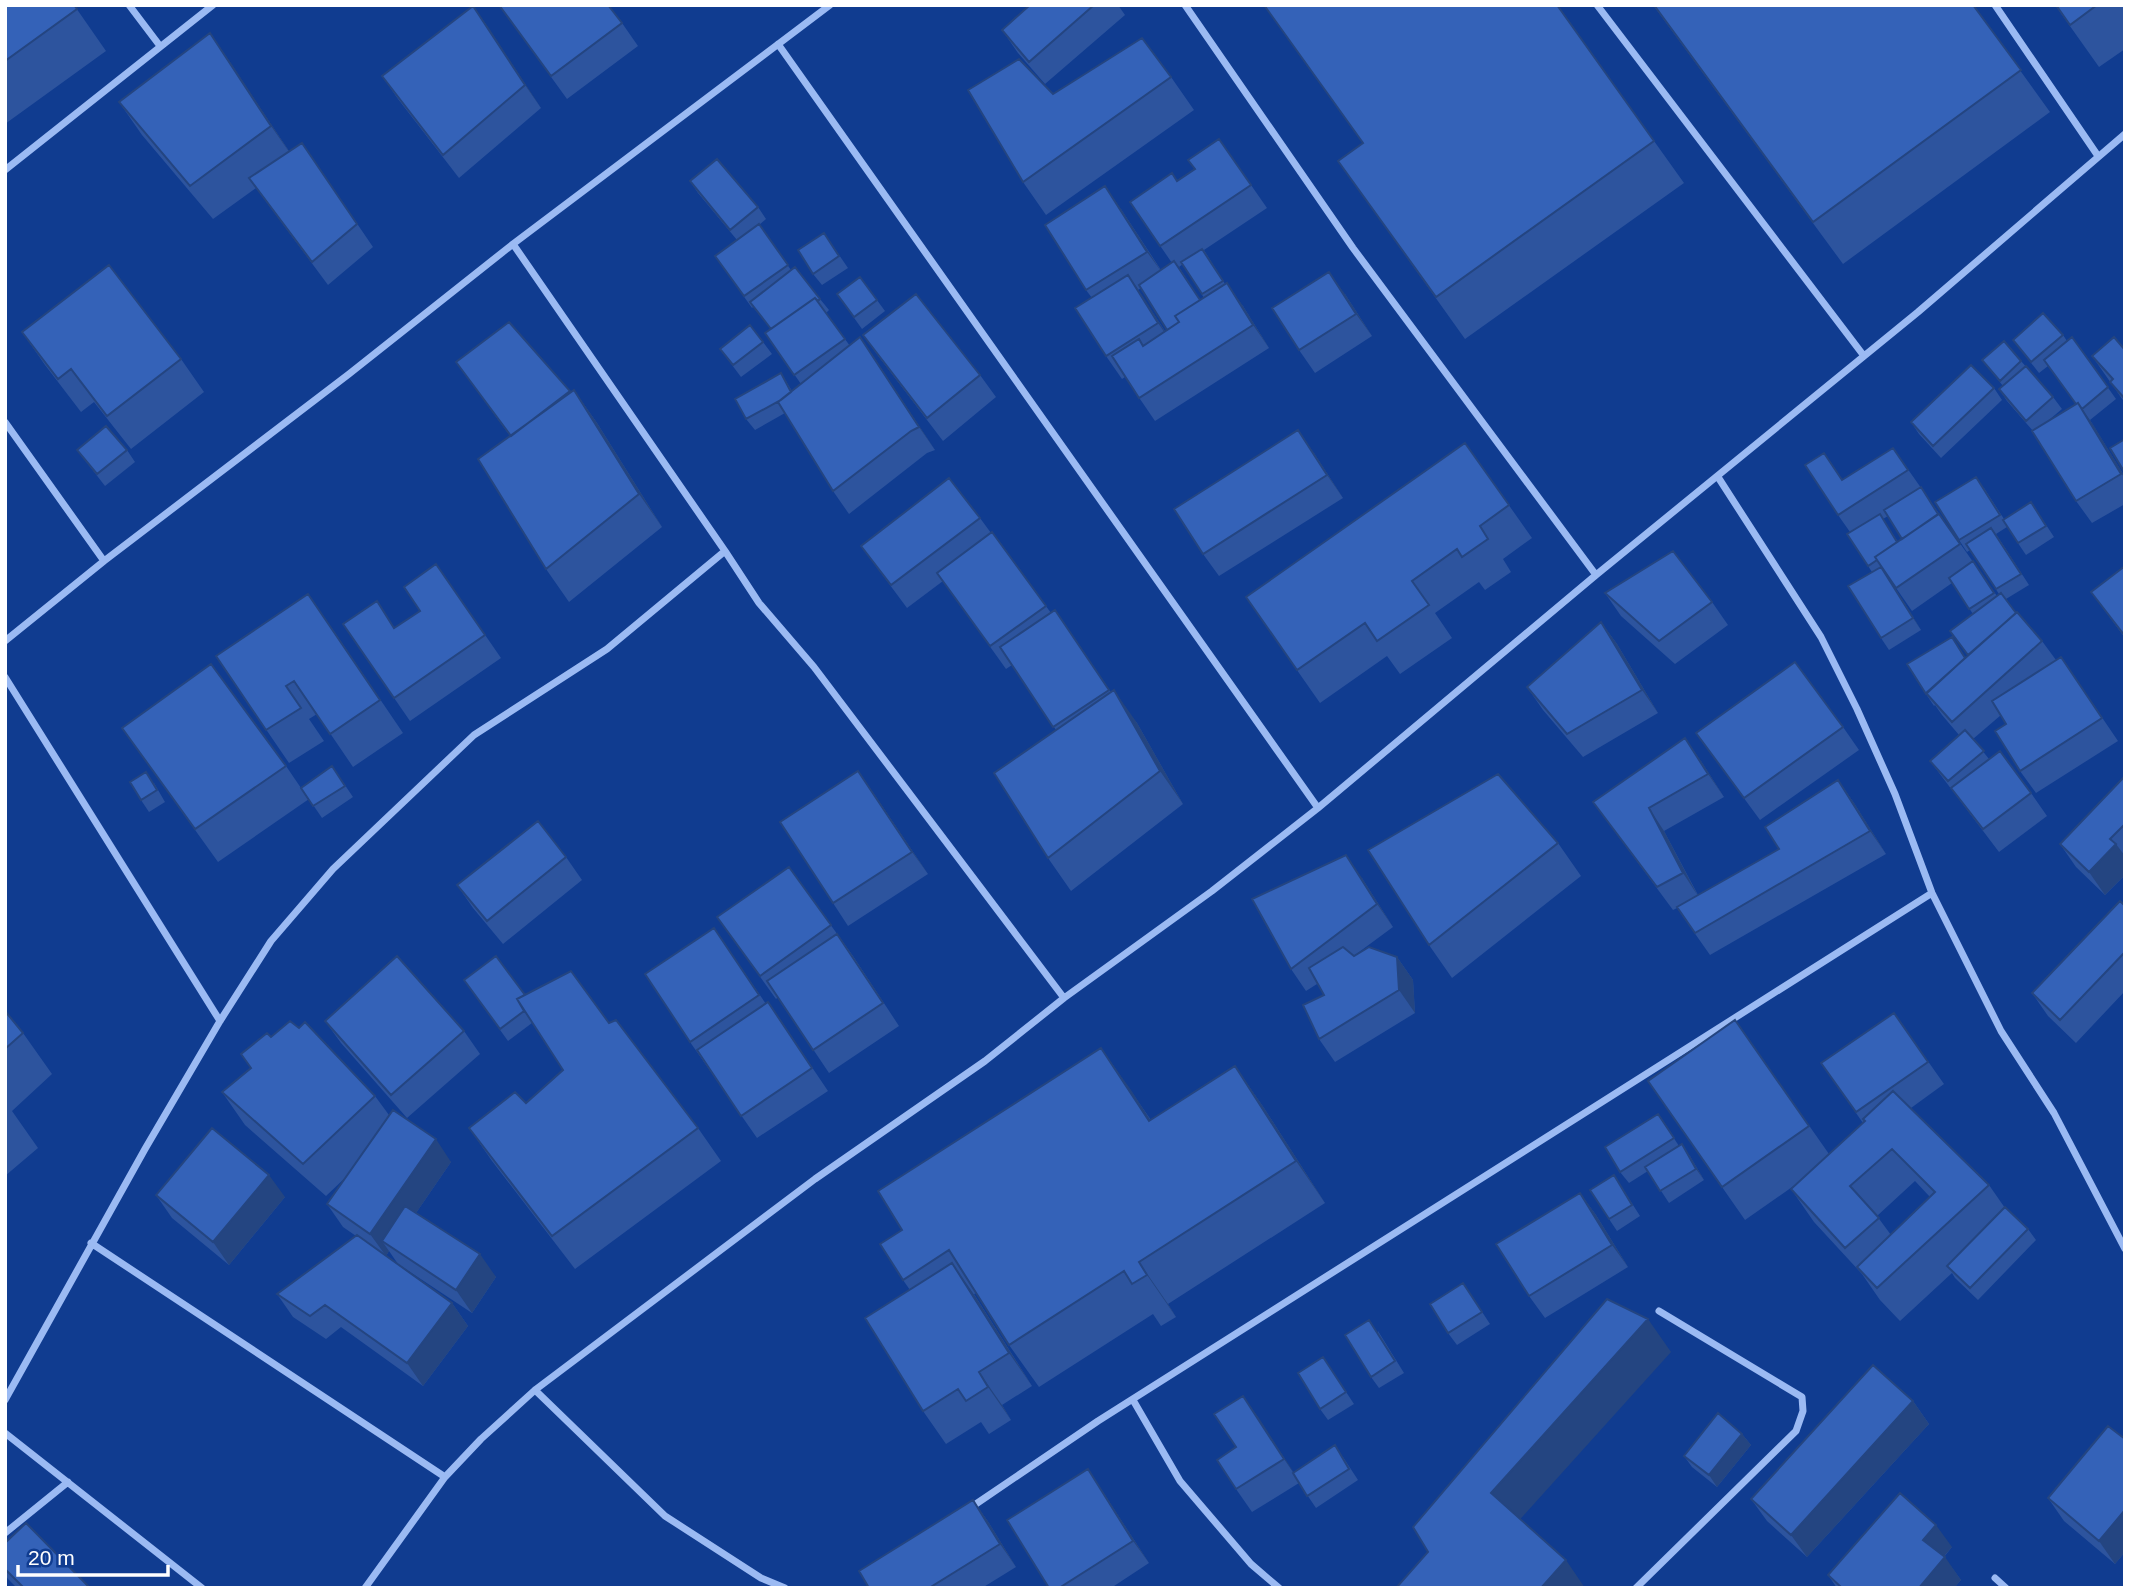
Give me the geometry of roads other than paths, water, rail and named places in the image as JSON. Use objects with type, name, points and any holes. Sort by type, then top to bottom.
[{"type":"street","points":[[130,5],[160,46]]},
{"type":"street","points":[[5,170],[213,5]]},
{"type":"street","points":[[5,641],[513,244],[830,5]]},
{"type":"street","points":[[1185,5],[1353,248],[1596,575]]},
{"type":"street","points":[[1597,5],[1864,356]]},
{"type":"street","points":[[1995,5],[2098,156]]},
{"type":"street","points":[[778,44],[1318,808]]},
{"type":"street","points":[[365,1588],[445,1477],[481,1438],[535,1390],[815,1179],[985,1061],[1318,808],[1596,575],[1864,356],[2125,134]]},
{"type":"street","points":[[513,244],[759,603],[814,667],[1064,999]]},
{"type":"street","points":[[5,422],[104,561]]},
{"type":"street","points":[[1718,477],[1821,637],[1895,794],[1932,893],[2001,1031],[2054,1113],[2125,1249]]},
{"type":"street","points":[[5,1400],[91,1243],[220,1021],[271,941],[333,869],[474,735],[607,649],[725,551]]},
{"type":"street","points":[[5,677],[220,1021]]},
{"type":"street","points":[[961,1514],[1133,1400],[1932,893]]},
{"type":"street","points":[[91,1243],[445,1477]]},
{"type":"street","points":[[1636,1588],[1796,1431],[1803,1411],[1802,1397],[1659,1311]]},
{"type":"street","points":[[535,1390],[665,1516],[761,1578],[785,1588]]},
{"type":"street","points":[[1133,1400],[1180,1480],[1251,1564],[1279,1588]]},
{"type":"street","points":[[5,1433],[202,1588]]},
{"type":"street","points":[[5,1533],[68,1482]]},
{"type":"street","points":[[1995,1577],[2006,1588]]}]
